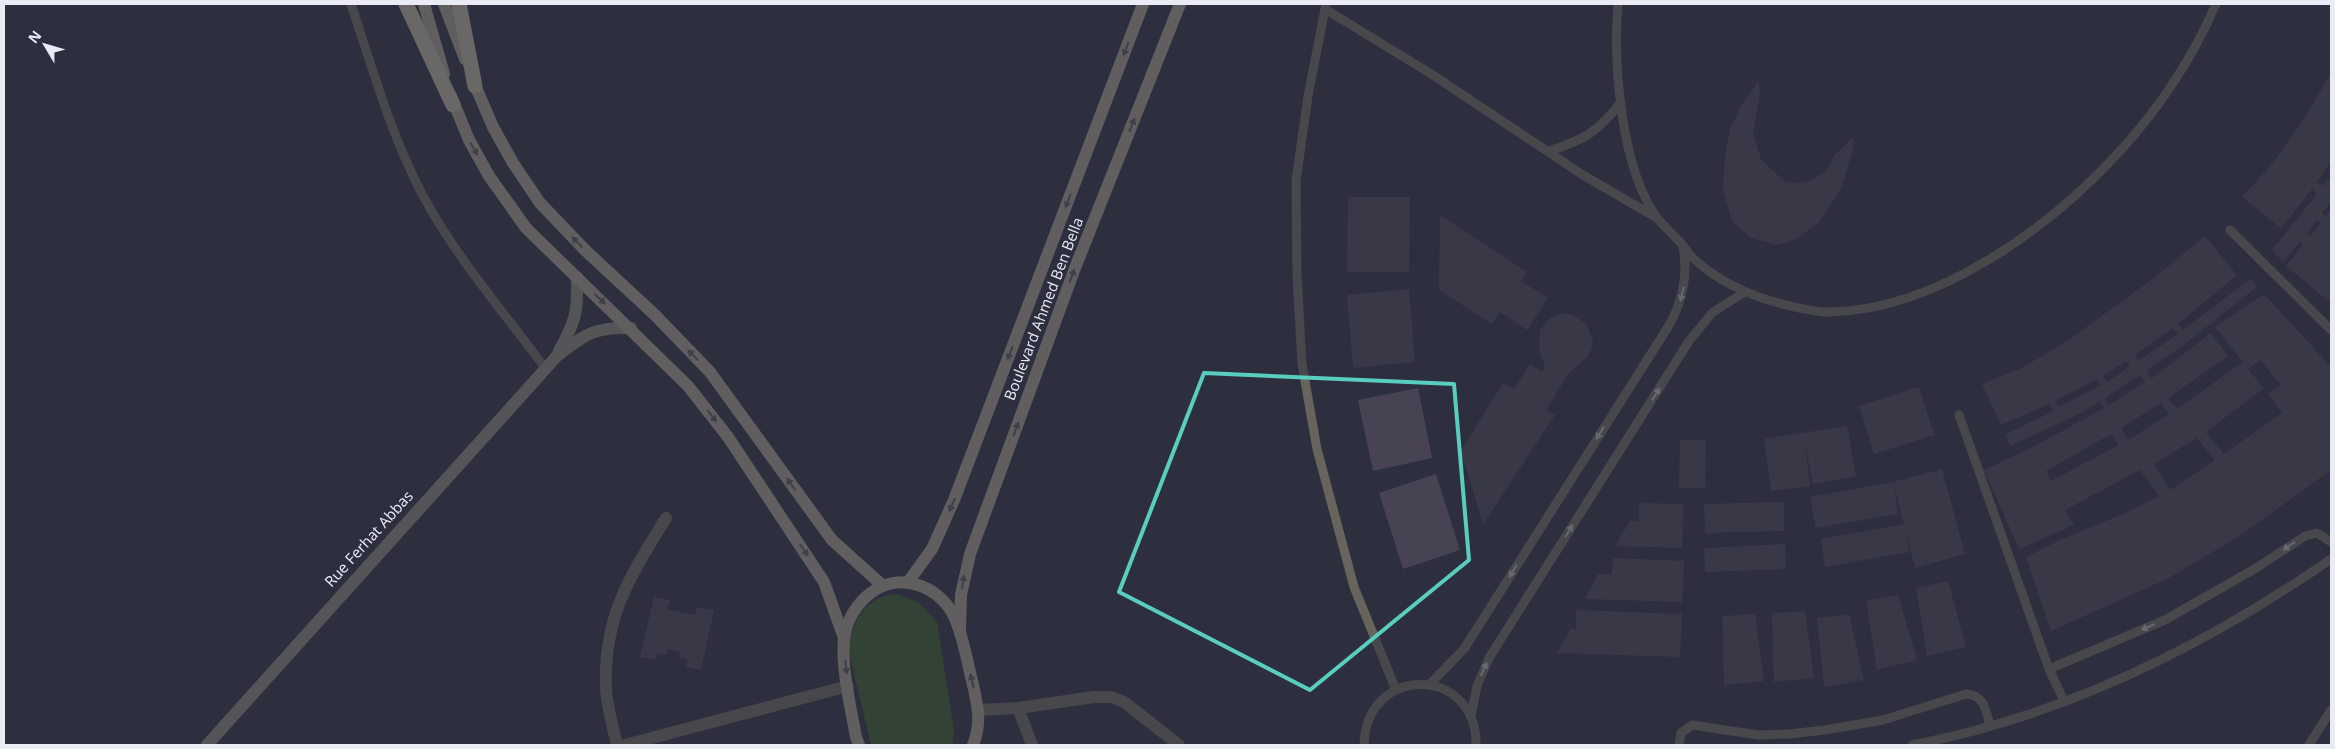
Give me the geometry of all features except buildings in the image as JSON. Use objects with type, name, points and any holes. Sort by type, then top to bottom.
[{"type":"highway","points":[[406,4],[453,105]]},
{"type":"highway","points":[[459,4],[475,86]]},
{"type":"main road","points":[[424,4],[453,105],[469,140],[489,176],[526,228],[631,328],[688,386],[728,437],[824,582],[844,638],[848,686],[859,745]]},
{"type":"main road","points":[[444,4],[475,86],[493,127],[513,163],[540,203],[585,250],[655,315],[710,372],[832,540],[882,585]]},
{"type":"main road","name":"Boulevard Ahmed Ben Bella","points":[[908,582],[932,549],[954,500],[1144,4]]},
{"type":"main road","name":"Boulevard Ahmed Ben Bella","points":[[960,630],[961,595],[970,554],[1075,268],[1180,4]]},
{"type":"main road","points":[[844,638],[849,619],[858,604],[882,585],[908,582],[929,590],[943,600],[952,612],[960,630],[979,710],[979,732],[985,745]]},
{"type":"main road","points":[[973,745],[979,732]]},
{"type":"street","name":"Rue Ferhat Abbas","points":[[556,356],[575,321],[578,304],[577,278]]},
{"type":"street","name":"Rue Ferhat Abbas","points":[[206,745],[556,356],[591,332],[612,328],[631,328]]},
{"type":"street","points":[[617,745],[606,690],[607,652],[615,615],[631,575],[666,518]]},
{"type":"street","points":[[625,745],[848,686]]},
{"type":"street","points":[[979,710],[1018,708],[1094,697],[1111,697],[1124,702],[1179,745]]},
{"type":"street","points":[[1018,708],[1032,745]]},
{"type":"lane","points":[[351,4],[395,135],[422,193],[456,247],[545,368]]},
{"type":"lane","points":[[1618,4],[1616,43],[1621,102],[1634,165],[1642,190],[1657,218],[1693,258],[1712,272],[1745,292],[1808,310],[1852,310],[1888,303],[1923,292],[1957,277],[1989,259],[2047,219],[2092,180],[2122,149],[2164,96],[2196,45],[2216,4]]},
{"type":"lane","points":[[1396,690],[1376,644],[1349,570],[1317,449],[1302,364],[1297,275],[1296,181],[1308,96],[1325,6],[1549,151],[1596,184],[1657,218]]},
{"type":"lane","points":[[1549,151],[1574,143],[1597,130],[1621,102]]},
{"type":"lane","points":[[2230,230],[2331,330]]},
{"type":"lane","points":[[1429,685],[1464,649],[1674,317],[1685,282],[1683,245]]},
{"type":"lane","points":[[1471,716],[1477,686],[1493,652],[1689,341],[1713,312],[1745,292]]},
{"type":"lane","points":[[1960,415],[2049,669],[2064,701]]},
{"type":"lane","points":[[2049,669],[2165,620],[2258,567],[2305,536],[2317,533],[2331,542]]},
{"type":"lane","points":[[1912,745],[1990,726],[2115,682],[2208,636],[2253,610],[2331,559]]},
{"type":"lane","points":[[1364,745],[1367,723],[1372,712],[1386,696],[1407,686],[1429,685],[1449,692],[1465,707],[1471,716],[1474,726],[1476,745]]},
{"type":"lane","points":[[1679,745],[1681,733],[1692,725],[1732,733],[1758,735],[1825,730],[1883,720],[1966,694],[1978,696],[1983,701],[1990,726]]},
{"type":"lane","points":[[2309,745],[2331,710]]},
{"type":"highlighted area","points":[[1204,373],[1454,384],[1469,560],[1310,690],[1119,592]]},
{"type":"green space","points":[[897,594],[919,603],[937,622],[954,731],[952,745],[871,745],[848,648],[853,628],[863,611],[877,599]]}]
